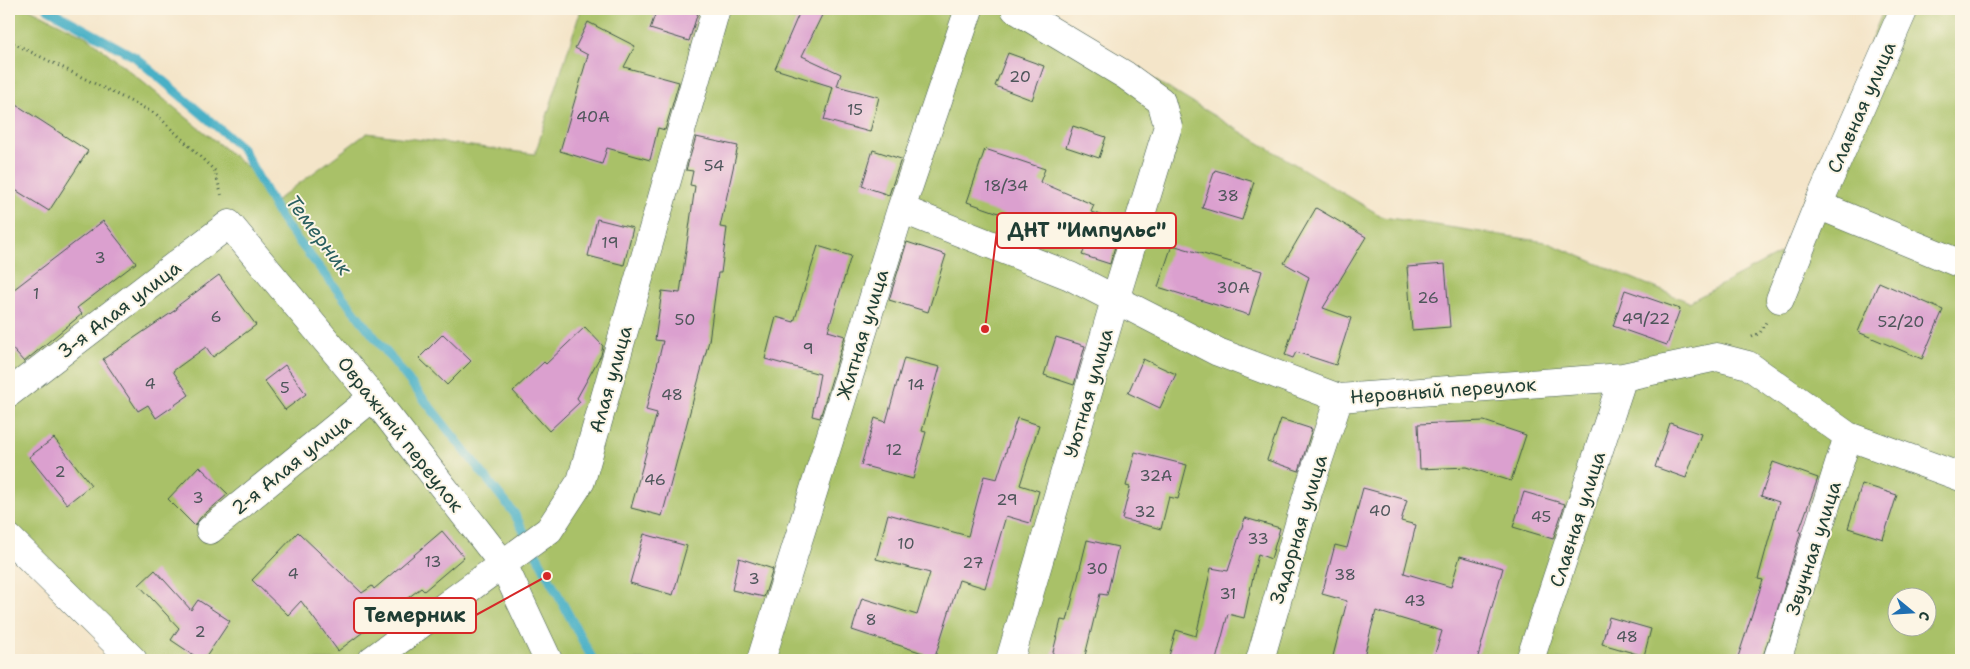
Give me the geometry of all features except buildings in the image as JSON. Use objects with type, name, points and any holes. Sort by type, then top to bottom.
[{"type":"street","name":"Алая улица","points":[[372,660],[549,530],[581,481],[716,9]]},
{"type":"street","name":"Житная улица","points":[[761,660],[901,209],[969,9]]},
{"type":"street","name":"Уютная улица","points":[[1010,660],[1168,126],[1161,101],[1125,75],[1015,9]]},
{"type":"street","name":"Славная улица","points":[[1780,299],[1818,205],[1904,9]]},
{"type":"street","points":[[1818,205],[1961,264]]},
{"type":"street","name":"Неровный переулок","points":[[901,209],[1070,276],[1218,352],[1339,398],[1623,377],[1717,357],[1748,365],[1848,436],[1961,477]]},
{"type":"street","name":"Овражный переулок","points":[[229,224],[373,398],[503,564],[548,660]]},
{"type":"street","name":"3-я Алая улица","points":[[9,393],[229,224]]},
{"type":"street","name":"Славная улица","points":[[1530,660],[1623,377]]},
{"type":"street","name":"2-я Алая улица","points":[[210,530],[373,398]]},
{"type":"street","name":"Задорная улица","points":[[1260,660],[1307,498],[1339,398]]},
{"type":"street","name":"Звучная улица","points":[[1777,660],[1848,436]]},
{"type":"street","points":[[9,538],[133,660]]},
{"type":"path","points":[[9,41],[156,114],[216,171],[229,224]]},
{"type":"path","points":[[1717,357],[1760,333],[1780,299]]},
{"type":"green space","points":[[9,9],[30,9],[89,38],[252,171],[273,203],[367,133],[535,154],[581,9],[1036,9],[1383,217],[1546,242],[1689,302],[1783,252],[1884,9],[1961,9],[1961,660],[143,660],[9,522],[9,397],[21,388],[9,357]]},
{"type":"waterway","name":"Темерник","points":[[48,9],[135,57],[242,148],[281,219],[514,513],[593,660]]},
{"type":"place","name":"ДНТ \"Импульс\"","points":[[985,329]]},
{"type":"place","name":"Темерник","points":[[547,576]]}]
